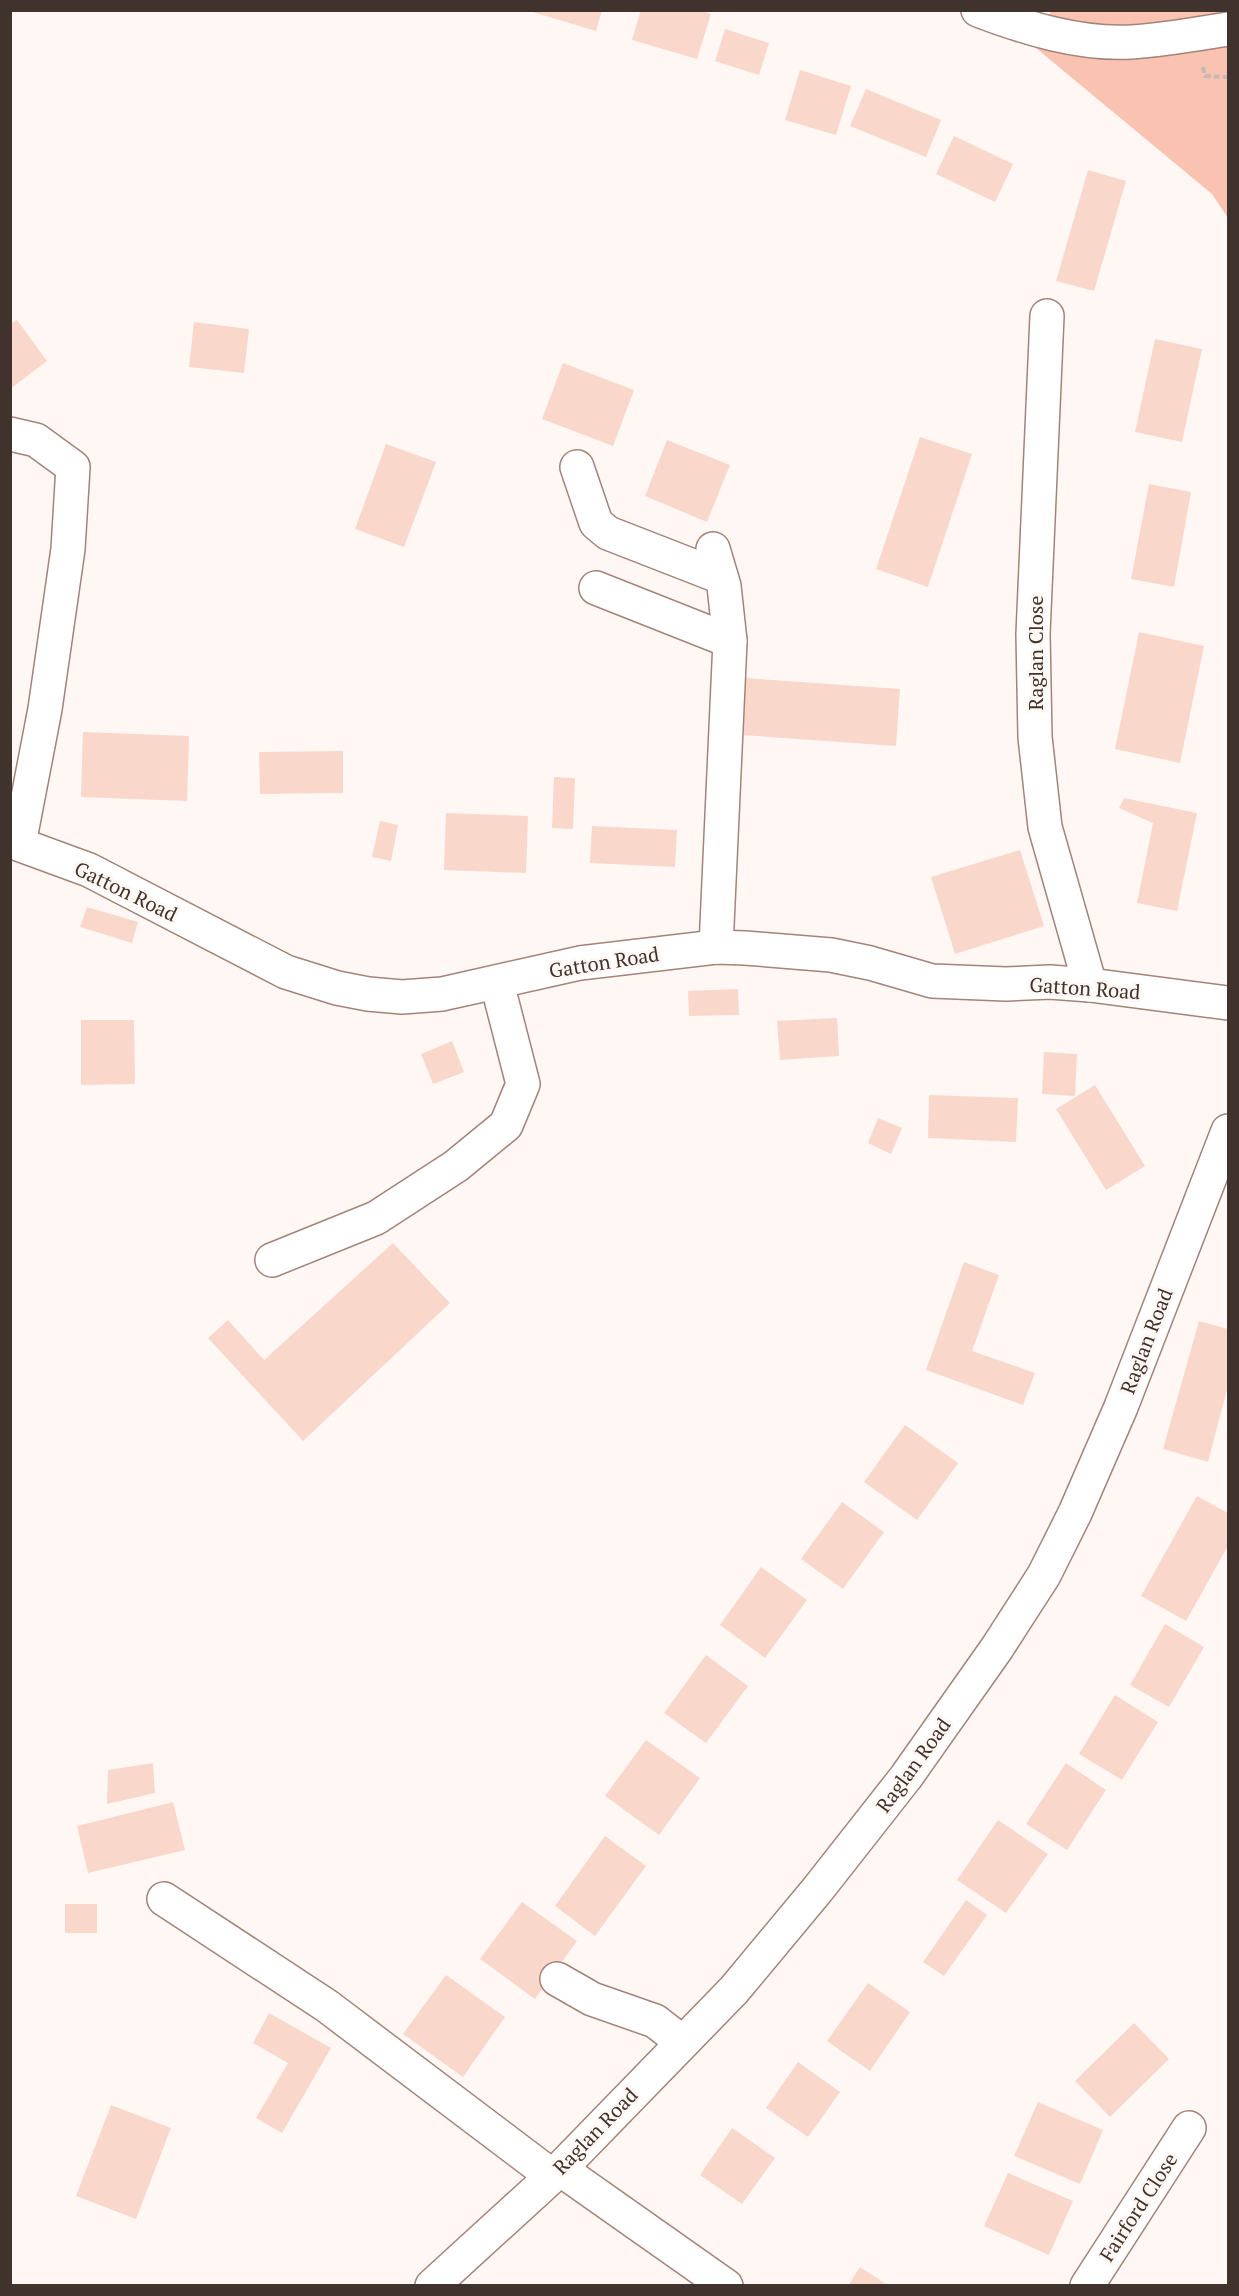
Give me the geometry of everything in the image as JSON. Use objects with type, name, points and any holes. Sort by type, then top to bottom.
[{"type":"street","points":[[978,10],[1090,40],[1131,42],[1228,29]]},
{"type":"street","points":[[1131,42],[1159,21],[1163,10]]},
{"type":"street","name":"Raglan Close","points":[[1047,316],[1033,634],[1035,737],[1045,827],[1090,985]]},
{"type":"street","points":[[10,434],[36,440],[73,467],[67,561],[45,709],[15,842]]},
{"type":"street","points":[[577,467],[596,524],[608,532],[717,563],[724,586],[730,640],[716,947]]},
{"type":"street","points":[[596,588],[730,640]]},
{"type":"street","name":"Gatton Road","points":[[15,842],[90,870],[286,972],[337,988],[368,994],[402,997],[442,994],[580,963],[716,947],[831,955],[870,963],[932,981],[1006,984],[1050,982],[1228,1003]]},
{"type":"street","points":[[272,1260],[376,1218],[456,1166],[507,1125],[523,1084],[496,983]]},
{"type":"street","name":"Raglan Road","points":[[432,2286],[556,2172],[734,1990],[819,1889],[906,1777],[997,1648],[1044,1575],[1075,1513],[1121,1407],[1228,1131]]},
{"type":"street","points":[[164,1899],[327,2006],[556,2172],[726,2286]]},
{"type":"street","points":[[557,1979],[592,2000],[655,2021],[682,2042]]},
{"type":"street","name":"Fairford Close","points":[[1087,2286],[1189,2128]]},
{"type":"shaded area","points":[[1051,11],[1228,11],[1228,218],[1212,194],[1036,48]]},
{"type":"building","points":[[526,10],[602,10],[596,31]]},
{"type":"building","points":[[641,10],[700,10],[711,14],[697,59],[632,40]]},
{"type":"building","points":[[725,29],[769,43],[759,75],[715,61]]},
{"type":"building","points":[[800,70],[851,86],[836,135],[785,120]]},
{"type":"building","points":[[866,89],[941,120],[926,157],[850,126]]},
{"type":"building","points":[[954,136],[1013,164],[995,202],[936,174]]},
{"type":"building","points":[[1088,170],[1126,181],[1094,291],[1056,281]]},
{"type":"building","points":[[17,320],[47,361],[10,389],[10,324]]},
{"type":"building","points":[[194,322],[249,329],[244,373],[189,367]]},
{"type":"building","points":[[1155,339],[1202,349],[1182,442],[1135,432]]},
{"type":"building","points":[[563,363],[634,390],[613,446],[542,419]]},
{"type":"building","points":[[920,437],[972,454],[928,587],[876,569]]},
{"type":"building","points":[[667,440],[730,465],[707,522],[645,496]]},
{"type":"building","points":[[386,444],[436,462],[404,547],[355,529]]},
{"type":"building","points":[[1149,484],[1191,492],[1174,587],[1131,579]]},
{"type":"building","points":[[1139,632],[1204,646],[1180,763],[1115,749]]},
{"type":"building","points":[[746,678],[900,689],[896,746],[742,735]]},
{"type":"building","points":[[83,732],[189,736],[187,801],[81,797]]},
{"type":"building","points":[[343,751],[343,793],[260,794],[259,752]]},
{"type":"building","points":[[554,777],[575,778],[573,829],[552,828]]},
{"type":"building","points":[[1124,798],[1197,813],[1177,911],[1137,903],[1153,823],[1119,808]]},
{"type":"building","points":[[446,813],[528,816],[526,873],[444,870]]},
{"type":"building","points":[[380,821],[398,825],[391,861],[372,857]]},
{"type":"building","points":[[592,826],[677,830],[675,867],[590,863]]},
{"type":"building","points":[[1020,850],[1044,926],[955,954],[931,877]]},
{"type":"building","points":[[87,907],[138,922],[132,943],[80,927]]},
{"type":"building","points":[[738,989],[739,1015],[689,1016],[688,991]]},
{"type":"building","points":[[837,1018],[839,1056],[780,1060],[777,1021]]},
{"type":"building","points":[[81,1020],[134,1020],[135,1084],[81,1085]]},
{"type":"building","points":[[452,1041],[464,1072],[433,1084],[421,1054]]},
{"type":"building","points":[[1044,1052],[1077,1054],[1075,1096],[1042,1094]]},
{"type":"building","points":[[1095,1085],[1145,1166],[1106,1190],[1056,1109]]},
{"type":"building","points":[[929,1095],[1018,1098],[1016,1142],[928,1138]]},
{"type":"building","points":[[878,1118],[902,1128],[891,1154],[868,1143]]},
{"type":"building","points":[[393,1243],[450,1303],[303,1441],[208,1338],[228,1320],[264,1360]]},
{"type":"building","points":[[964,1262],[999,1275],[972,1351],[1035,1373],[1023,1405],[926,1370]]},
{"type":"building","points":[[1199,1321],[1228,1329],[1228,1386],[1208,1462],[1163,1449]]},
{"type":"building","points":[[905,1425],[958,1463],[917,1520],[864,1482]]},
{"type":"building","points":[[1197,1496],[1228,1513],[1228,1546],[1186,1621],[1141,1596]]},
{"type":"building","points":[[842,1502],[884,1532],[843,1589],[801,1559]]},
{"type":"building","points":[[761,1567],[807,1600],[765,1658],[720,1625]]},
{"type":"building","points":[[1165,1624],[1204,1647],[1169,1707],[1130,1685]]},
{"type":"building","points":[[706,1655],[748,1686],[706,1743],[664,1713]]},
{"type":"building","points":[[1115,1695],[1158,1722],[1122,1780],[1079,1754]]},
{"type":"building","points":[[646,1740],[700,1778],[659,1835],[605,1796]]},
{"type":"building","points":[[153,1763],[155,1793],[107,1804],[108,1770]]},
{"type":"building","points":[[1066,1763],[1106,1790],[1067,1850],[1026,1824]]},
{"type":"building","points":[[173,1802],[185,1850],[88,1873],[77,1826]]},
{"type":"building","points":[[998,1820],[1048,1854],[1006,1913],[957,1880]]},
{"type":"building","points":[[605,1836],[646,1866],[595,1936],[555,1906]]},
{"type":"building","points":[[966,1900],[987,1915],[944,1976],[923,1962]]},
{"type":"building","points":[[522,1902],[577,1941],[535,1999],[480,1959]]},
{"type":"building","points":[[65,1904],[97,1904],[97,1933],[65,1933]]},
{"type":"building","points":[[446,1975],[505,2017],[463,2077],[403,2034]]},
{"type":"building","points":[[868,1983],[910,2012],[870,2071],[827,2041]]},
{"type":"building","points":[[269,2013],[331,2048],[282,2133],[256,2118],[288,2063],[253,2043]]},
{"type":"building","points":[[1134,2023],[1169,2059],[1110,2117],[1075,2081]]},
{"type":"building","points":[[798,2062],[840,2092],[808,2137],[766,2108]]},
{"type":"building","points":[[1038,2102],[1103,2130],[1080,2184],[1014,2156]]},
{"type":"building","points":[[111,2105],[171,2128],[136,2219],[76,2196]]},
{"type":"building","points":[[732,2128],[775,2158],[742,2204],[700,2175]]},
{"type":"building","points":[[1008,2173],[1073,2201],[1049,2255],[984,2226]]},
{"type":"building","points":[[860,2267],[889,2286],[848,2286]]}]
